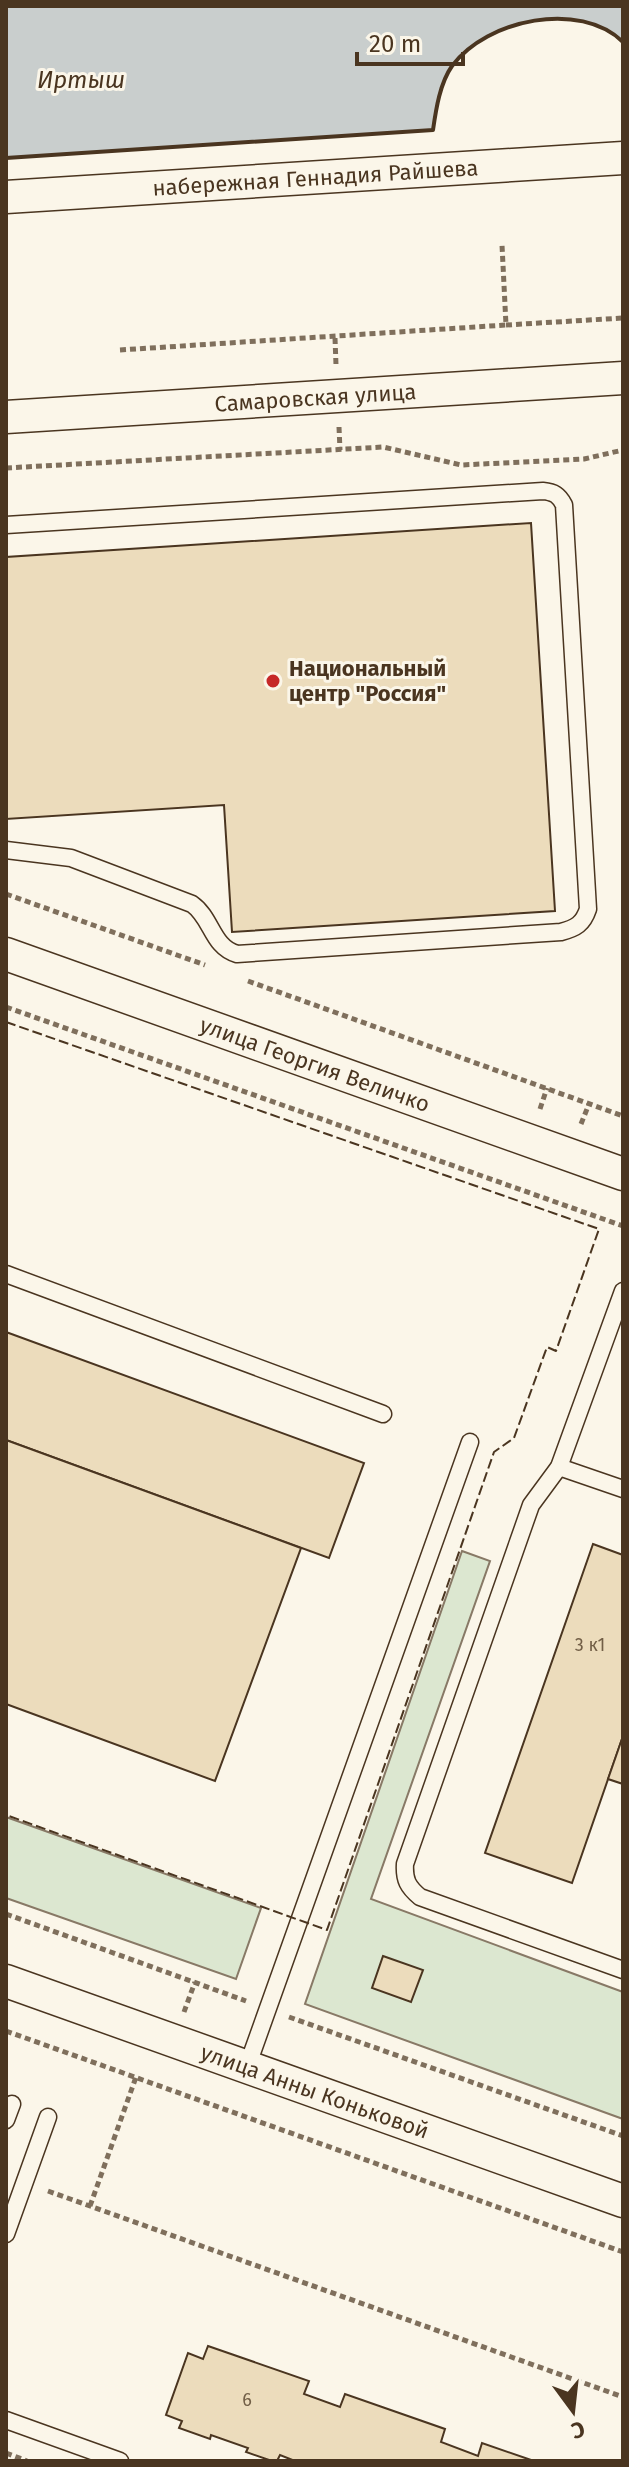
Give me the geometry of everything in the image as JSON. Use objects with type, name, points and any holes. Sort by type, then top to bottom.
[{"type":"street","name":"набережная Геннадия Райшева","points":[[6,197],[623,158]]},
{"type":"street","name":"Самаровская улица","points":[[6,417],[623,378]]},
{"type":"street","name":"улица Георгия Величко","points":[[6,954],[623,1174]]},
{"type":"street","name":"улица Анны Коньковой","points":[[6,1981],[623,2201]]},
{"type":"lane","points":[[6,525],[553,492],[564,505],[588,909],[584,920],[576,928],[561,932],[237,954],[221,947],[201,910],[192,904],[71,858],[6,850]]},
{"type":"lane","points":[[6,1274],[383,1414]]},
{"type":"lane","points":[[621,1965],[420,1897],[409,1888],[404,1877],[405,1864],[531,1505],[559,1467],[623,1291]]},
{"type":"lane","points":[[247,2067],[470,1442]]},
{"type":"lane","points":[[559,1467],[623,1489]]},
{"type":"lane","points":[[6,2234],[48,2117]]},
{"type":"lane","points":[[6,2420],[120,2461]]},
{"type":"path","points":[[502,245],[506,325]]},
{"type":"path","points":[[120,350],[623,318]]},
{"type":"path","points":[[6,468],[383,447],[461,465],[584,459],[623,450]]},
{"type":"path","points":[[6,894],[216,969]]},
{"type":"path","points":[[246,980],[623,1116]]},
{"type":"path","points":[[6,1007],[623,1226]]},
{"type":"path","points":[[6,1914],[623,2136]]},
{"type":"path","points":[[6,2031],[623,2252]]},
{"type":"path","points":[[90,2206],[136,2077]]},
{"type":"path","points":[[38,2188],[623,2397]]},
{"type":"path","points":[[6,2453],[27,2461]]},
{"type":"green space","points":[[462,1551],[490,1561],[371,1899],[623,1992],[623,2119],[305,2004]]},
{"type":"green space","points":[[6,1817],[261,1908],[236,1979],[6,1898]]},
{"type":"water","name":"Иртыш","points":[[6,6],[623,6],[623,42],[605,29],[583,21],[559,19],[510,27],[487,37],[452,66],[439,96],[433,130],[6,158]]},
{"type":"building","name":"Национальный центр \"Россия\"","points":[[531,523],[555,911],[232,932],[224,805],[6,819],[6,557]]},
{"type":"building","points":[[6,1332],[364,1463],[329,1558],[6,1440]]},
{"type":"building","points":[[6,1440],[301,1548],[215,1781],[6,1704]]},
{"type":"building","points":[[593,1544],[623,1555],[623,1736],[572,1883],[485,1853]]},
{"type":"building","points":[[623,1736],[623,1784],[608,1779]]},
{"type":"building","points":[[383,1956],[423,1970],[411,2002],[372,1988]]},
{"type":"building","points":[[208,2346],[309,2381],[304,2394],[340,2407],[345,2394],[445,2429],[441,2442],[478,2456],[482,2443],[534,2461],[295,2461],[280,2455],[277,2461],[272,2461],[246,2452],[248,2448],[179,2428],[182,2421],[166,2415],[188,2353],[203,2359]]},
{"type":"fence","points":[[6,1022],[599,1229],[556,1351],[547,1347],[514,1438],[494,1452],[327,1930],[6,1815]]},
{"type":"wall","points":[[6,158],[433,130],[439,96],[452,66],[487,37],[510,27],[559,19],[583,21],[605,29],[623,42]]},
{"type":"place","name":"Национальный центр \"Россия\"","points":[[273,681]]}]
